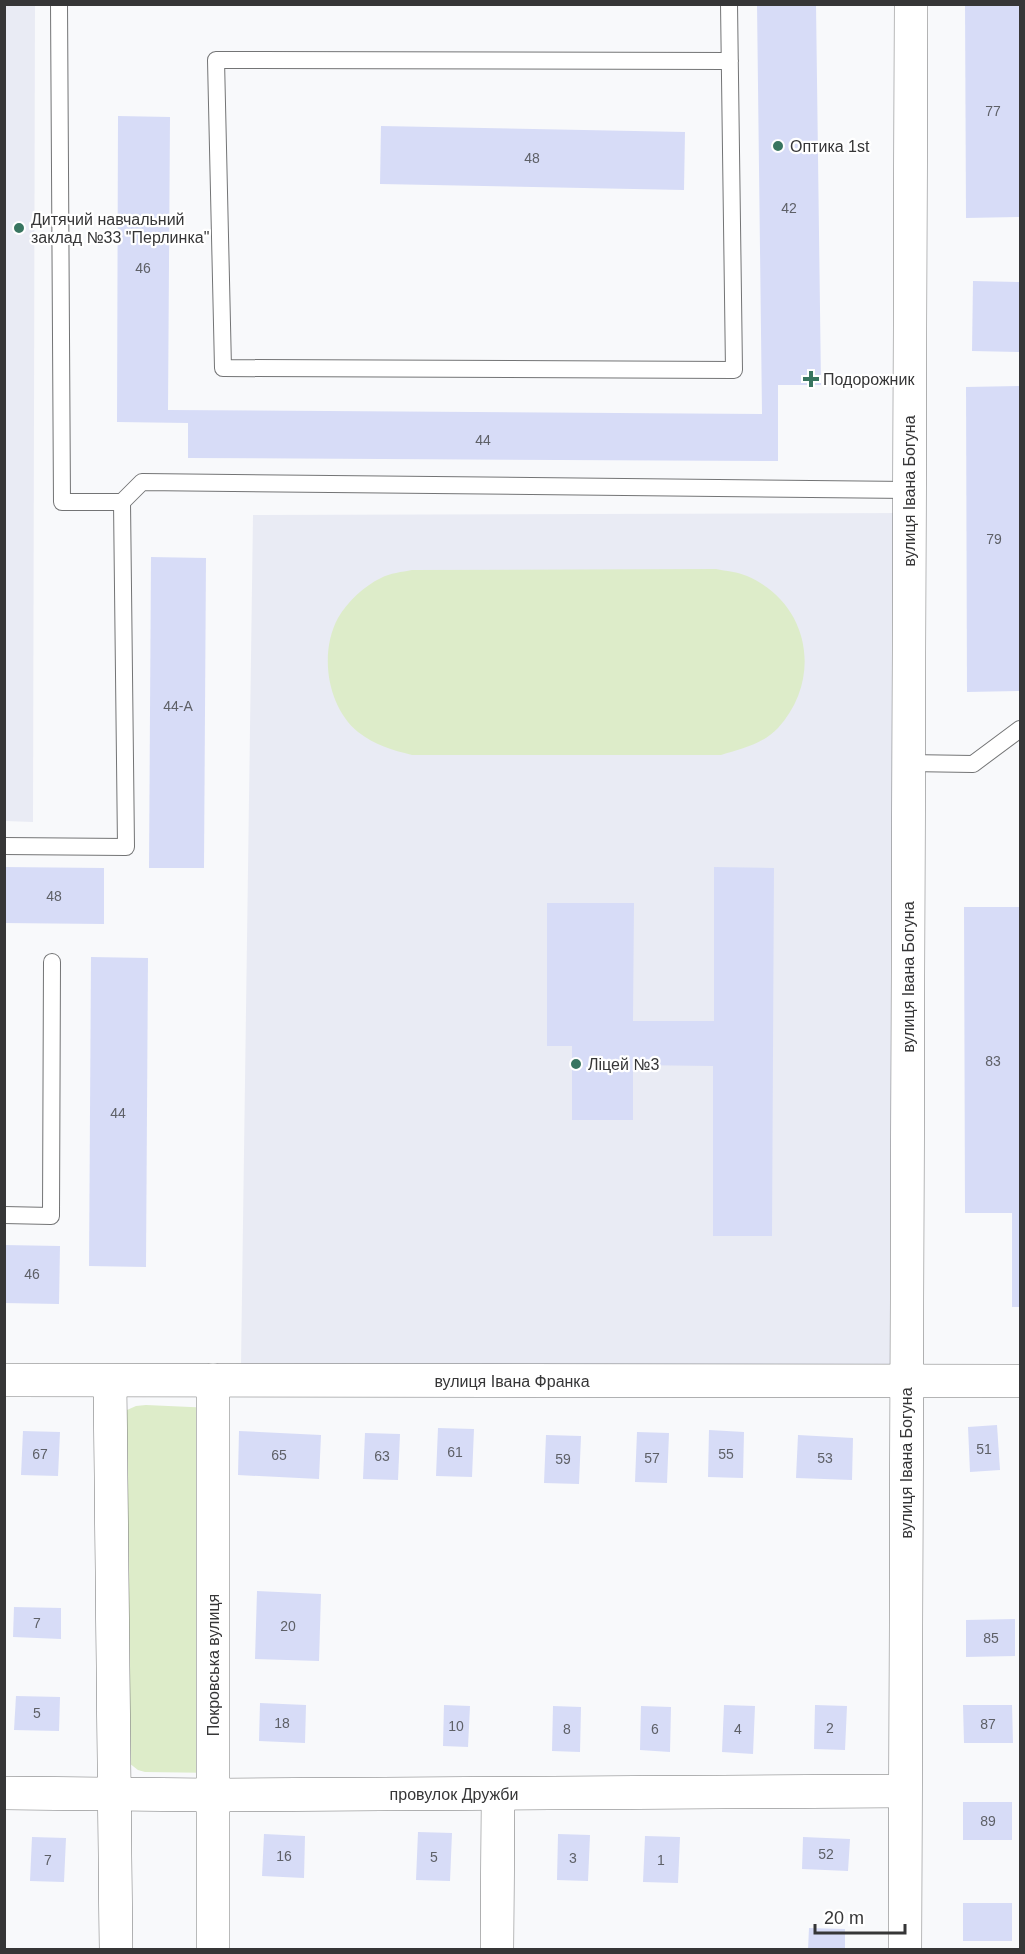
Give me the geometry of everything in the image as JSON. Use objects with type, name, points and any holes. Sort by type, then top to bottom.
[{"type":"street","name":"вулиця Івана Богуна","points":[[905,1950],[911,4]]},
{"type":"street","name":"вулиця Івана Франка","points":[[4,1380],[1020,1382]]},
{"type":"street","name":"Покровська вулиця","points":[[213,1380],[213,1950]]},
{"type":"street","points":[[110,1381],[116,1950]]},
{"type":"street","name":"провулок Дружби","points":[[4,1793],[213,1795],[904,1791]]},
{"type":"street","points":[[497,1950],[498,1794]]},
{"type":"lane","points":[[59,4],[62,502],[122,502],[142,482],[909,490]]},
{"type":"lane","points":[[729,4],[730,61],[734,370],[223,368],[216,60],[730,61]]},
{"type":"lane","points":[[4,846],[126,847],[122,502]]},
{"type":"lane","points":[[908,763],[973,764],[1020,729]]},
{"type":"lane","points":[[4,1215],[51,1216],[52,962]]},
{"type":"shaded area","name":"Дитячий навчальний заклад №33 \"Перлинка\"","points":[[4,5],[35,5],[33,822],[5,821]]},
{"type":"shaded area","name":"Ліцей №3","points":[[905,513],[906,1381],[241,1365],[253,515]]},
{"type":"green space","points":[[716,569],[747,576],[768,588],[785,604],[796,623],[803,644],[805,665],[801,687],[792,709],[772,734],[744,748],[721,755],[412,755],[384,746],[358,732],[347,721],[333,694],[329,678],[329,647],[338,618],[351,600],[362,590],[388,575],[412,570]]},
{"type":"green space","points":[[146,1405],[213,1408],[218,1773],[145,1772],[129,1763],[127,1410]]},
{"type":"building","points":[[757,4],[816,4],[821,385],[778,385],[778,461],[188,458],[188,423],[117,422],[118,116],[170,117],[168,410],[762,414]]},
{"type":"building","points":[[965,4],[1020,4],[1020,217],[966,218]]},
{"type":"building","points":[[381,126],[685,132],[684,190],[380,184]]},
{"type":"building","points":[[973,281],[1020,282],[1020,352],[972,351]]},
{"type":"building","points":[[1020,386],[1020,691],[967,692],[966,387]]},
{"type":"building","points":[[151,557],[206,558],[204,868],[149,868]]},
{"type":"building","points":[[4,867],[104,868],[104,924],[4,923]]},
{"type":"building","points":[[714,867],[774,868],[772,1236],[713,1236],[713,1066],[633,1065],[633,1120],[572,1120],[572,1046],[547,1046],[547,903],[634,903],[633,1021],[714,1021]]},
{"type":"building","points":[[964,907],[1020,907],[1020,1307],[1012,1307],[1012,1213],[965,1213]]},
{"type":"building","points":[[91,957],[148,958],[146,1267],[89,1266]]},
{"type":"building","points":[[4,1245],[60,1246],[59,1304],[4,1303]]},
{"type":"building","points":[[997,1425],[1000,1470],[970,1472],[968,1427]]},
{"type":"building","points":[[438,1428],[474,1429],[472,1477],[436,1476]]},
{"type":"building","points":[[709,1430],[744,1432],[743,1478],[708,1477]]},
{"type":"building","points":[[23,1431],[60,1432],[58,1476],[21,1475]]},
{"type":"building","points":[[239,1431],[321,1435],[319,1479],[238,1475]]},
{"type":"building","points":[[637,1432],[669,1433],[667,1483],[635,1482]]},
{"type":"building","points":[[365,1433],[400,1434],[398,1480],[363,1479]]},
{"type":"building","points":[[546,1435],[581,1436],[579,1484],[544,1483]]},
{"type":"building","points":[[798,1435],[853,1438],[852,1480],[796,1478]]},
{"type":"building","points":[[257,1591],[321,1594],[319,1661],[255,1659]]},
{"type":"building","points":[[14,1607],[61,1608],[61,1639],[13,1637]]},
{"type":"building","points":[[1015,1619],[1015,1656],[966,1657],[966,1620]]},
{"type":"building","points":[[16,1696],[60,1697],[59,1731],[14,1730]]},
{"type":"building","points":[[260,1703],[306,1705],[305,1743],[259,1741]]},
{"type":"building","points":[[444,1705],[470,1706],[468,1747],[443,1746]]},
{"type":"building","points":[[724,1705],[755,1706],[753,1754],[722,1752]]},
{"type":"building","points":[[815,1705],[847,1706],[845,1750],[814,1749]]},
{"type":"building","points":[[963,1705],[1012,1705],[1013,1743],[964,1743]]},
{"type":"building","points":[[553,1706],[581,1707],[580,1752],[552,1751]]},
{"type":"building","points":[[641,1706],[671,1707],[670,1752],[640,1750]]},
{"type":"building","points":[[963,1802],[1012,1802],[1012,1840],[963,1840]]},
{"type":"building","points":[[418,1832],[452,1833],[450,1881],[416,1880]]},
{"type":"building","points":[[264,1834],[305,1836],[304,1878],[262,1876]]},
{"type":"building","points":[[558,1834],[590,1835],[588,1881],[557,1880]]},
{"type":"building","points":[[645,1836],[680,1837],[678,1883],[643,1882]]},
{"type":"building","points":[[32,1837],[66,1838],[64,1882],[30,1881]]},
{"type":"building","points":[[803,1837],[850,1839],[848,1871],[802,1869]]},
{"type":"building","points":[[963,1903],[1012,1903],[1012,1941],[963,1941]]},
{"type":"building","points":[[809,1928],[845,1929],[845,1950],[808,1950]]},
{"type":"place","name":"Оптика 1st","points":[[778,146]]},
{"type":"place","name":"Дитячий навчальний заклад №33 \"Перлинка\"","points":[[19,228]]},
{"type":"place","name":"Подорожник","points":[[811,379]]},
{"type":"place","name":"Ліцей №3","points":[[576,1064]]}]
